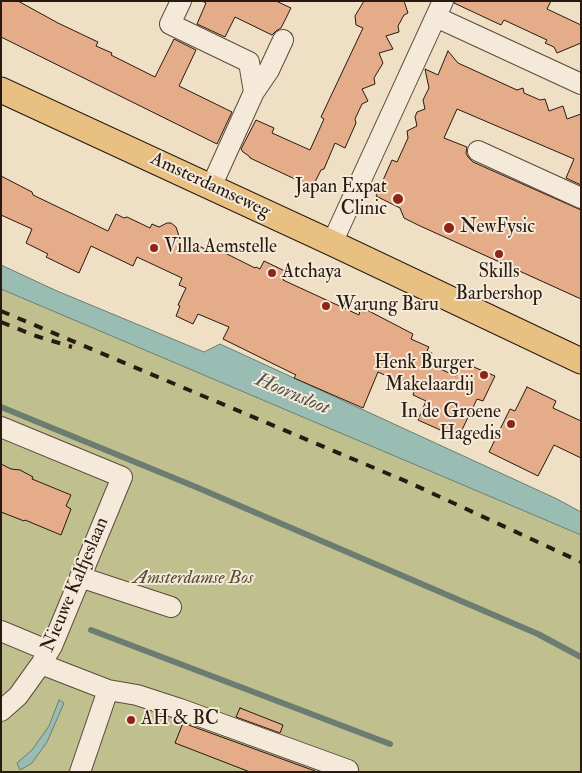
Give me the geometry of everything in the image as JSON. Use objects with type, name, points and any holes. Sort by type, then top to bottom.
[{"type":"main road","name":"Amsterdamseweg","points":[[1,90],[332,243],[581,361]]},
{"type":"street","points":[[181,1],[170,24],[248,62],[254,92]]},
{"type":"street","points":[[332,243],[440,9],[581,84]]},
{"type":"street","points":[[211,187],[254,92],[269,70],[283,40]]},
{"type":"street","points":[[478,151],[581,198]]},
{"type":"street","name":"Nieuwe Kalfjeslaan","points":[[1,427],[122,477],[45,657],[18,696],[1,711]]},
{"type":"street","points":[[80,577],[171,607]]},
{"type":"street","points":[[1,631],[45,657],[108,690],[137,695],[180,708],[348,770]]},
{"type":"street","points":[[80,772],[108,690]]},
{"type":"green space","name":"Amsterdamse Bos","points":[[1,289],[581,535],[581,772],[1,772]]},
{"type":"water","name":"Hoornsloot","points":[[1,265],[57,291],[204,352],[220,344],[557,499],[581,512],[581,535],[1,289]]},
{"type":"water","points":[[59,700],[64,703],[47,742],[32,763],[20,770],[17,763],[32,750],[49,726]]},
{"type":"building","points":[[1,1],[18,1],[98,42],[96,46],[155,77],[174,39],[196,50],[179,86],[232,112],[217,144],[1,37]]},
{"type":"building","points":[[202,1],[276,1],[291,8],[281,28],[272,35],[235,17],[225,37],[197,24],[206,3]]},
{"type":"building","points":[[364,1],[404,1],[408,13],[404,15],[398,26],[399,32],[386,36],[393,49],[379,53],[383,63],[374,78],[375,84],[362,89],[368,101],[362,104],[345,148],[335,143],[324,169],[321,170],[312,188],[305,184],[299,187],[297,180],[250,158],[241,149],[256,120],[274,128],[272,133],[310,150],[324,119],[321,117],[363,28],[356,25],[355,16]]},
{"type":"building","points":[[455,1],[551,1],[547,9],[581,25],[581,43],[557,53],[554,47],[545,43],[547,40],[504,20],[501,25],[454,3]]},
{"type":"building","points":[[448,51],[458,63],[517,90],[523,88],[524,93],[540,100],[545,99],[549,111],[563,106],[567,119],[581,114],[581,185],[566,178],[574,159],[457,109],[444,138],[467,147],[466,153],[473,162],[581,210],[581,299],[404,218],[400,208],[376,196],[392,160],[397,162],[408,138],[407,131],[417,126],[415,117],[417,112],[425,109],[423,100],[429,88],[425,69],[438,75]]},
{"type":"building","points":[[1,176],[32,192],[33,195],[108,231],[116,214],[150,228],[152,224],[159,227],[171,223],[176,227],[179,236],[211,252],[213,247],[260,269],[264,261],[287,272],[283,280],[359,315],[360,310],[364,312],[365,309],[413,334],[411,339],[429,347],[427,351],[432,353],[427,363],[456,376],[462,362],[495,376],[483,401],[477,399],[458,438],[418,420],[426,401],[413,395],[415,389],[378,372],[363,408],[294,378],[296,375],[223,339],[229,327],[198,314],[193,324],[176,316],[180,306],[178,305],[186,288],[179,285],[182,278],[137,257],[133,266],[91,246],[79,273],[46,257],[48,254],[26,243],[32,229],[1,215]]},
{"type":"building","points":[[527,387],[556,401],[553,408],[581,421],[581,458],[554,445],[538,476],[489,452],[510,409],[515,411]]},
{"type":"building","points":[[1,464],[11,469],[20,470],[33,477],[32,479],[71,495],[66,506],[71,509],[61,535],[1,512]]},
{"type":"building","points":[[240,708],[283,725],[280,733],[236,717]]},
{"type":"building","points":[[183,723],[315,772],[250,772],[175,743]]},
{"type":"waterway","points":[[1,407],[196,487],[538,634],[581,657]]},
{"type":"waterway","points":[[91,630],[390,744]]},
{"type":"railway","points":[[1,311],[410,483],[581,562]]},
{"type":"railway","points":[[1,322],[36,336],[72,347]]},
{"type":"place","name":"Japan Expat Clinic","points":[[398,199]]},
{"type":"place","name":"NewFysic","points":[[449,228]]},
{"type":"place","name":"Villa Aemstelle","points":[[154,248]]},
{"type":"place","name":"Skills Barbershop","points":[[499,254]]},
{"type":"place","name":"Atchaya","points":[[272,273]]},
{"type":"place","name":"Warung Baru","points":[[326,306]]},
{"type":"place","name":"Henk Burger Makelaardij","points":[[484,375]]},
{"type":"place","name":"In de Groene Hagedis","points":[[511,424]]},
{"type":"place","name":"AH & BC","points":[[131,720]]}]
